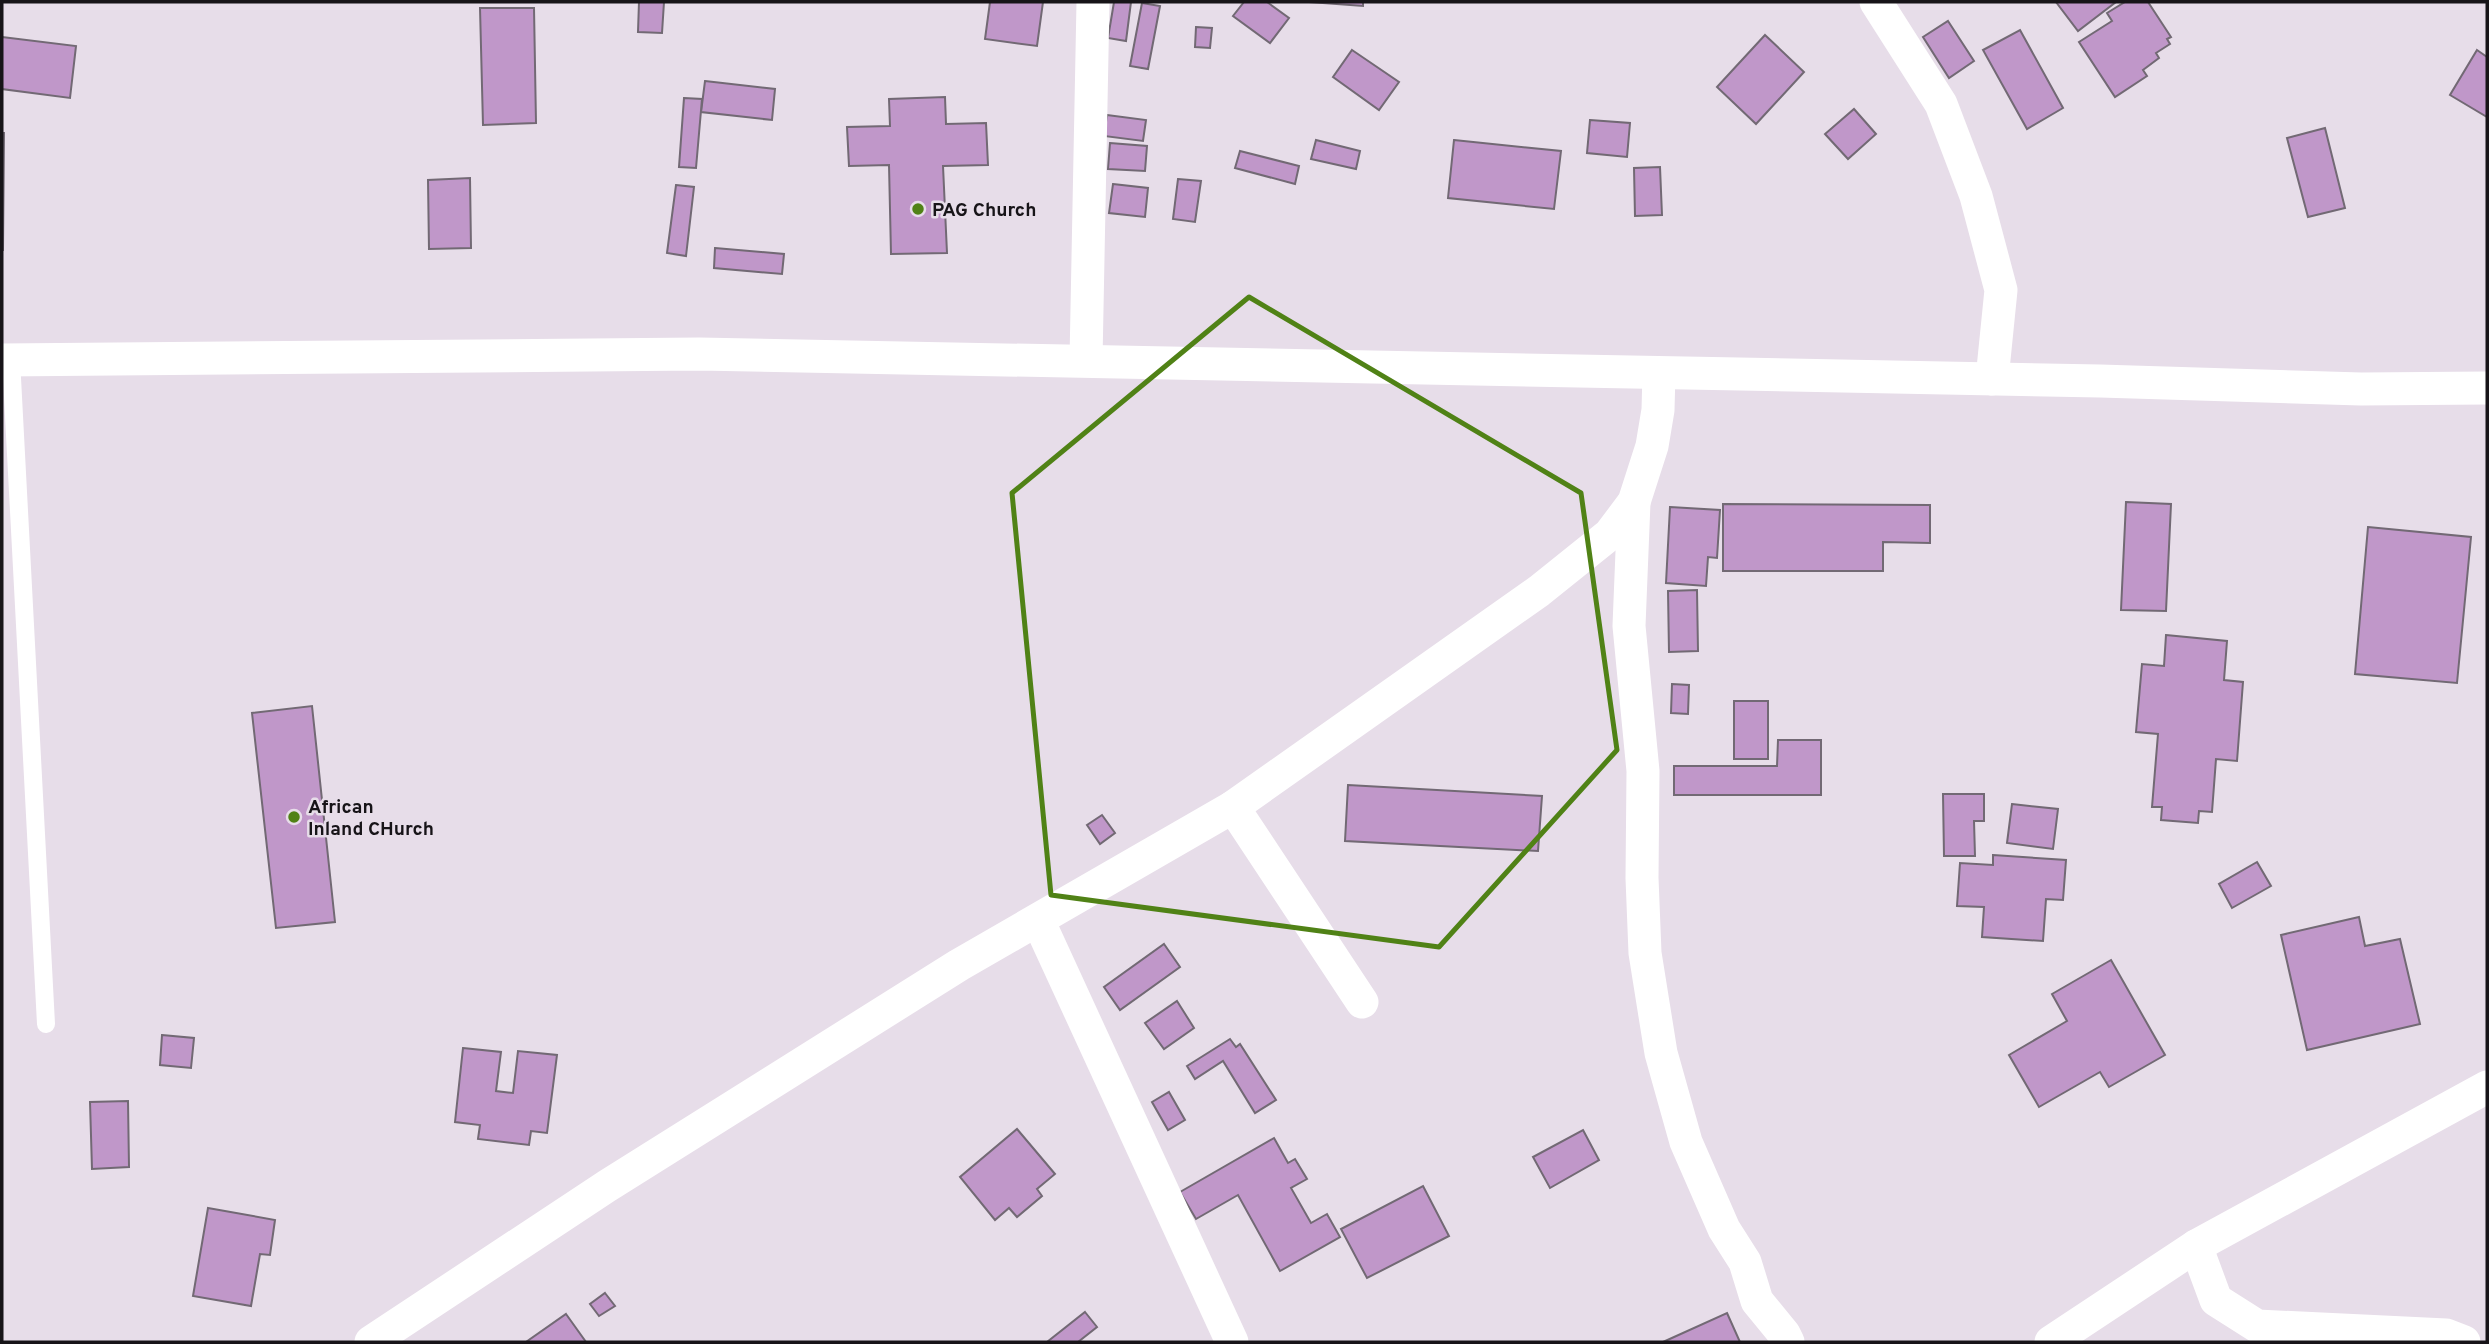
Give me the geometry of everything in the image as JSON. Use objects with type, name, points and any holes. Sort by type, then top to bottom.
[{"type":"street","points":[[1086,360],[1093,2]]},
{"type":"street","points":[[1876,2],[1941,104],[1976,196],[2001,290],[1992,379]]},
{"type":"street","points":[[7,359],[699,354],[1992,379],[2361,389],[2487,388]]},
{"type":"street","points":[[1659,373],[1658,410],[1652,446],[1634,502],[1629,626],[1643,771],[1642,878],[1645,953],[1661,1053],[1686,1142],[1724,1229],[1745,1262],[1757,1301],[1788,1342]]},
{"type":"street","points":[[371,1342],[618,1179],[959,965],[1233,807],[1539,591],[1610,534],[1634,502]]},
{"type":"street","points":[[1233,807],[1362,1002]]},
{"type":"street","points":[[1038,920],[1232,1342]]},
{"type":"street","points":[[2050,1342],[2196,1246],[2487,1087]]},
{"type":"street","points":[[2196,1246],[2216,1300],[2257,1326],[2446,1335],[2464,1342]]},
{"type":"lane","points":[[7,359],[46,1024]]},
{"type":"highlighted area","points":[[1249,297],[1581,493],[1617,750],[1439,947],[1051,895],[1012,493]]},
{"type":"building","points":[[639,2],[664,2],[662,33],[638,32]]},
{"type":"building","points":[[990,2],[1043,2],[1037,46],[985,39]]},
{"type":"building","points":[[1114,2],[1131,2],[1126,41],[1108,38]]},
{"type":"building","points":[[1244,2],[1267,2],[1289,18],[1270,43],[1233,16]]},
{"type":"building","points":[[1309,2],[1363,2],[1363,6]]},
{"type":"building","points":[[2056,2],[2116,2],[2078,31]]},
{"type":"building","points":[[2125,2],[2148,2],[2171,37],[2167,39],[2170,44],[2156,53],[2159,58],[2143,70],[2147,76],[2115,97],[2079,42],[2112,21],[2107,13]]},
{"type":"building","points":[[1142,3],[1160,6],[1148,69],[1130,66]]},
{"type":"building","points":[[480,8],[534,8],[536,123],[483,125]]},
{"type":"building","points":[[1948,21],[1974,61],[1949,78],[1923,37]]},
{"type":"building","points":[[1196,27],[1212,28],[1210,48],[1195,47]]},
{"type":"building","points":[[2020,30],[2063,108],[2027,129],[1983,50]]},
{"type":"building","points":[[1765,35],[1804,72],[1756,124],[1717,87]]},
{"type":"building","points":[[2,37],[76,46],[70,98],[2,89]]},
{"type":"building","points":[[1352,50],[1399,82],[1379,110],[1333,77]]},
{"type":"building","points":[[2477,50],[2487,57],[2487,117],[2450,95]]},
{"type":"building","points":[[705,81],[775,89],[772,120],[701,112]]},
{"type":"building","name":"PAG Church","points":[[945,97],[946,124],[986,123],[988,165],[943,166],[947,253],[891,254],[889,165],[849,166],[847,127],[890,126],[889,99]]},
{"type":"building","points":[[684,98],[702,99],[696,168],[679,167]]},
{"type":"building","points":[[1854,109],[1876,134],[1848,159],[1825,134]]},
{"type":"building","points":[[1107,115],[1146,120],[1143,141],[1104,136]]},
{"type":"building","points":[[1590,120],[1630,123],[1627,157],[1587,153]]},
{"type":"building","points":[[2325,128],[2345,208],[2308,217],[2287,138]]},
{"type":"building","points":[[4,133],[3,250],[2,250]]},
{"type":"building","points":[[1316,140],[1360,151],[1356,169],[1311,159]]},
{"type":"building","points":[[1454,140],[1561,151],[1554,209],[1448,198]]},
{"type":"building","points":[[1110,143],[1147,146],[1145,171],[1108,169]]},
{"type":"building","points":[[1240,151],[1299,166],[1295,184],[1235,168]]},
{"type":"building","points":[[1660,167],[1662,215],[1635,216],[1634,168]]},
{"type":"building","points":[[470,178],[471,248],[429,249],[428,180]]},
{"type":"building","points":[[1178,179],[1201,181],[1195,222],[1173,219]]},
{"type":"building","points":[[1113,184],[1148,188],[1145,217],[1109,213]]},
{"type":"building","points":[[676,185],[694,187],[686,256],[667,253]]},
{"type":"building","points":[[715,248],[784,254],[782,274],[714,268]]},
{"type":"building","points":[[2126,502],[2171,504],[2166,611],[2121,610]]},
{"type":"building","points":[[1723,504],[1930,505],[1930,543],[1883,542],[1883,571],[1723,571]]},
{"type":"building","points":[[1670,507],[1720,510],[1717,558],[1708,557],[1706,586],[1666,583]]},
{"type":"building","points":[[2368,527],[2471,537],[2457,683],[2355,674]]},
{"type":"building","points":[[1697,590],[1698,651],[1669,652],[1668,591]]},
{"type":"building","points":[[2166,635],[2227,641],[2224,680],[2243,682],[2237,761],[2216,759],[2212,812],[2199,811],[2198,823],[2161,820],[2162,807],[2152,807],[2158,734],[2136,732],[2142,664],[2164,666]]},
{"type":"building","points":[[1672,684],[1689,685],[1688,714],[1671,713]]},
{"type":"building","points":[[1734,701],[1768,701],[1768,759],[1734,759]]},
{"type":"building","name":"African Inland CHurch","points":[[312,706],[335,922],[276,928],[252,713]]},
{"type":"building","points":[[1778,740],[1821,740],[1821,795],[1674,795],[1674,766],[1777,766]]},
{"type":"building","points":[[1348,785],[1542,796],[1538,851],[1345,841]]},
{"type":"building","points":[[1943,794],[1984,794],[1984,821],[1974,821],[1975,856],[1944,856]]},
{"type":"building","points":[[2012,804],[2058,809],[2053,849],[2007,843]]},
{"type":"building","points":[[1102,815],[1115,833],[1100,844],[1087,825]]},
{"type":"building","points":[[1993,855],[2066,860],[2063,900],[2046,899],[2043,941],[1982,937],[1984,907],[1957,906],[1960,863],[1993,865]]},
{"type":"building","points":[[2257,862],[2271,886],[2232,908],[2219,884]]},
{"type":"building","points":[[2359,917],[2365,946],[2400,939],[2420,1024],[2307,1050],[2281,935]]},
{"type":"building","points":[[1164,944],[1180,967],[1120,1010],[1104,987]]},
{"type":"building","points":[[2111,960],[2165,1055],[2109,1087],[2100,1072],[2039,1107],[2009,1055],[2067,1021],[2052,994]]},
{"type":"building","points":[[1177,1001],[1194,1028],[1164,1049],[1145,1023]]},
{"type":"building","points":[[162,1035],[194,1038],[191,1068],[160,1065]]},
{"type":"building","points":[[1230,1039],[1236,1047],[1240,1044],[1276,1100],[1255,1113],[1223,1061],[1195,1079],[1187,1066]]},
{"type":"building","points":[[463,1048],[501,1052],[496,1091],[513,1093],[518,1051],[557,1055],[547,1133],[531,1131],[529,1145],[478,1139],[480,1125],[455,1122]]},
{"type":"building","points":[[1169,1092],[1185,1120],[1168,1130],[1152,1102]]},
{"type":"building","points":[[128,1101],[129,1167],[92,1169],[90,1102]]},
{"type":"building","points":[[1017,1129],[1055,1174],[1037,1189],[1042,1196],[1017,1217],[1009,1208],[995,1220],[960,1177]]},
{"type":"building","points":[[1583,1130],[1599,1160],[1550,1188],[1533,1157]]},
{"type":"building","points":[[1274,1138],[1288,1163],[1295,1159],[1307,1179],[1291,1188],[1311,1223],[1327,1214],[1340,1237],[1280,1271],[1238,1195],[1196,1219],[1180,1192]]},
{"type":"building","points":[[1423,1186],[1449,1236],[1367,1278],[1341,1229]]},
{"type":"building","points":[[208,1208],[275,1220],[270,1255],[260,1254],[251,1306],[193,1296]]},
{"type":"building","points":[[605,1293],[615,1306],[599,1316],[590,1304]]},
{"type":"building","points":[[1085,1312],[1097,1327],[1078,1342],[1047,1342]]},
{"type":"building","points":[[1727,1313],[1740,1342],[1663,1342]]},
{"type":"building","points":[[566,1314],[586,1342],[526,1342]]},
{"type":"place","name":"PAG Church","points":[[918,209]]},
{"type":"place","name":"African Inland CHurch","points":[[294,817]]}]
